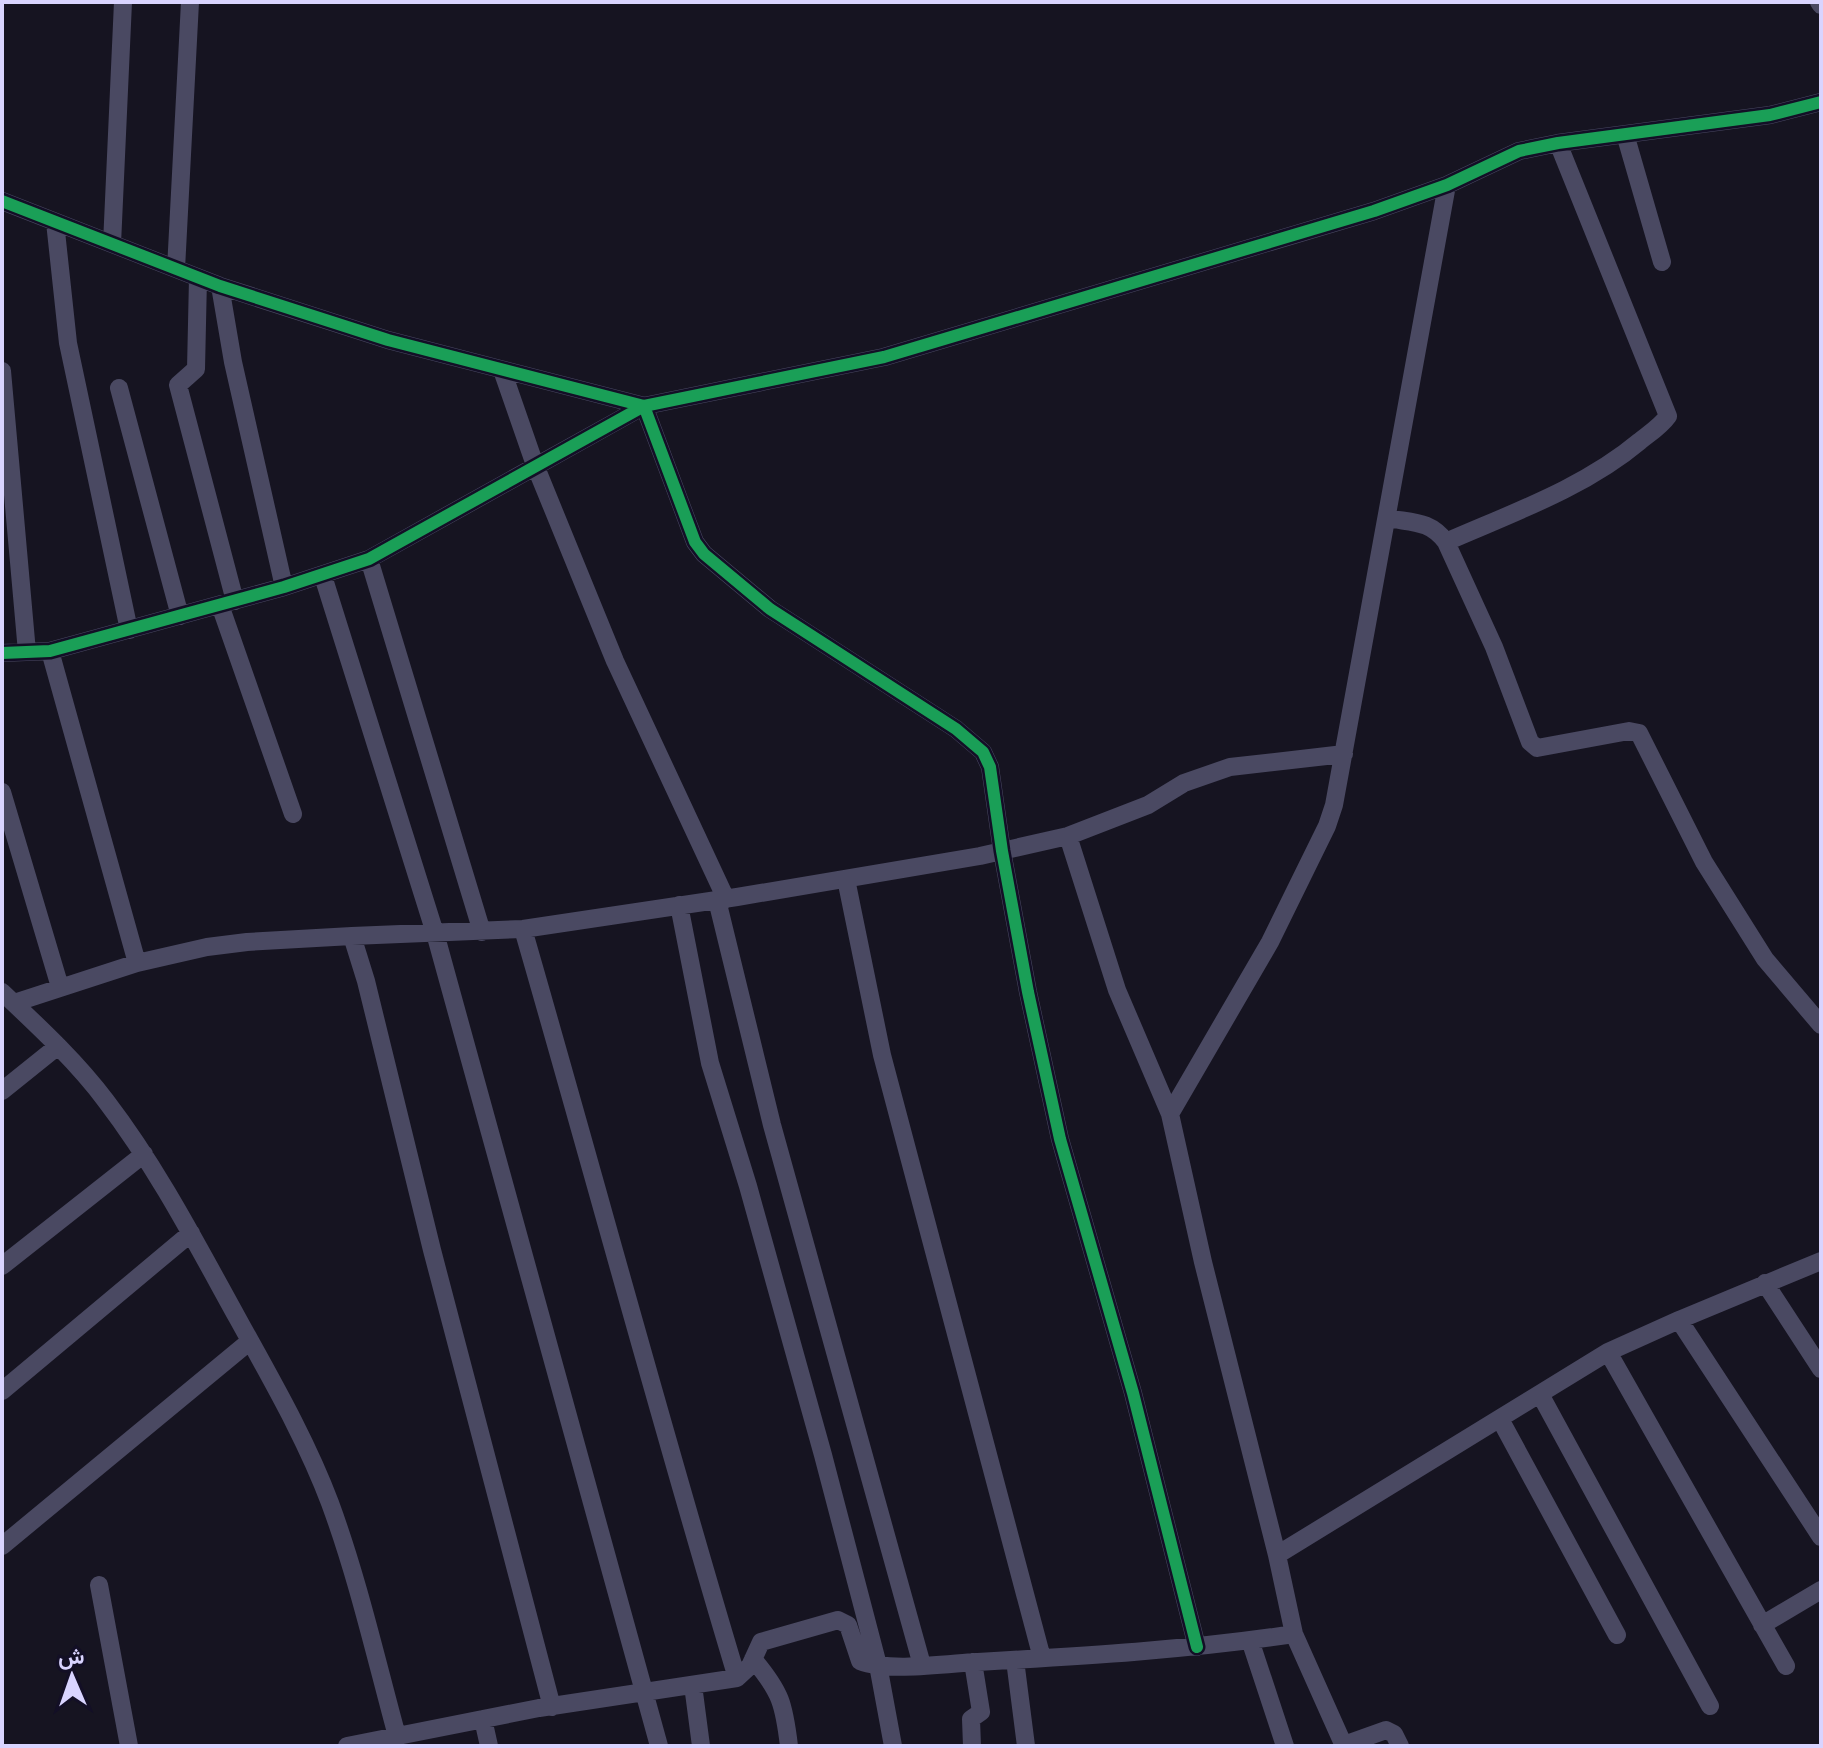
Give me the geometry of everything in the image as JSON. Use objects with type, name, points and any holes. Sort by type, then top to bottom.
[{"type":"street","points":[[112,244],[123,2]]},
{"type":"street","points":[[176,269],[190,2]]},
{"type":"street","points":[[2,653],[50,651],[323,576],[369,559],[644,406],[884,357],[1374,211],[1447,185],[1519,151],[1770,115],[1821,102]]},
{"type":"street","points":[[1625,134],[1662,262]]},
{"type":"street","points":[[1446,542],[1546,499],[1598,471],[1621,457],[1668,416],[1558,143]]},
{"type":"street","points":[[1170,1114],[1270,942],[1327,826],[1344,754],[1447,185]]},
{"type":"street","points":[[2,201],[220,286],[388,340],[644,406]]},
{"type":"street","points":[[55,222],[68,343],[129,630]]},
{"type":"street","points":[[198,278],[196,369],[178,385],[228,603],[293,814]]},
{"type":"street","points":[[220,286],[233,362],[284,587]]},
{"type":"street","points":[[502,370],[535,465],[615,661],[722,899],[772,1125],[922,1665]]},
{"type":"street","points":[[2,371],[27,652]]},
{"type":"street","points":[[119,388],[180,616]]},
{"type":"street","points":[[644,406],[695,542],[704,554],[770,609],[956,729],[983,752],[990,767],[1028,992],[1060,1139],[1133,1393],[1197,1647]]},
{"type":"street","points":[[1387,518],[1430,525],[1446,542],[1494,647],[1530,742],[1537,748],[1629,731],[1639,733],[1704,862],[1765,959],[1821,1025]]},
{"type":"street","points":[[369,559],[482,932]]},
{"type":"street","points":[[323,576],[435,933],[659,1746]]},
{"type":"street","points":[[50,651],[137,963]]},
{"type":"street","points":[[8,997],[60,987],[137,963],[207,947],[352,936],[523,929],[846,879],[1002,851],[1068,836],[1148,805],[1184,783],[1230,767],[1344,754]]},
{"type":"street","points":[[2,792],[60,987]]},
{"type":"street","points":[[1068,836],[1117,990],[1170,1114],[1294,1634],[1344,1746],[1386,1730],[1394,1734],[1400,1746]]},
{"type":"street","points":[[846,879],[882,1055],[1042,1658]]},
{"type":"street","points":[[679,905],[710,1063],[811,1410],[878,1665],[893,1746]]},
{"type":"street","points":[[523,929],[611,1231],[687,1512],[737,1678]]},
{"type":"street","points":[[352,936],[552,1707]]},
{"type":"street","points":[[8,997],[58,1046],[105,1099],[144,1154],[191,1233],[306,1446],[350,1562],[397,1736]]},
{"type":"street","points":[[2,1091],[58,1046]]},
{"type":"street","points":[[2,1266],[144,1154]]},
{"type":"street","points":[[2,1391],[191,1233]]},
{"type":"street","points":[[1277,1555],[1608,1352],[1821,1261]]},
{"type":"street","points":[[1765,1283],[1821,1369]]},
{"type":"street","points":[[1679,1320],[1821,1537]]},
{"type":"street","points":[[2,1546],[250,1341]]},
{"type":"street","points":[[1608,1352],[1786,1666]]},
{"type":"street","points":[[1540,1394],[1710,1706]]},
{"type":"street","points":[[1500,1419],[1617,1635]]},
{"type":"street","points":[[99,1585],[129,1746]]},
{"type":"street","points":[[1762,1625],[1821,1590]]},
{"type":"street","points":[[347,1746],[483,1719],[737,1678],[747,1670],[761,1642],[838,1620],[848,1625],[860,1661],[878,1665],[1015,1660],[1197,1647],[1294,1634]]},
{"type":"street","points":[[1250,1640],[1285,1746]]},
{"type":"street","points":[[753,1659],[778,1693],[785,1709],[789,1746]]},
{"type":"street","points":[[1015,1660],[1026,1746]]},
{"type":"street","points":[[972,1746],[971,1719],[981,1712],[973,1662]]},
{"type":"street","points":[[693,1685],[701,1746]]},
{"type":"street","points":[[483,1719],[489,1746]]},
{"type":"cycle path","points":[[2,653],[50,651],[284,587],[369,559],[644,406],[884,357],[1374,211],[1447,185],[1519,151],[1770,115],[1821,102]]},
{"type":"cycle path","points":[[2,201],[220,286],[388,340],[644,406],[695,542],[704,554],[770,609],[956,729],[983,752],[990,767],[1028,992],[1060,1139],[1133,1393],[1197,1647]]}]
